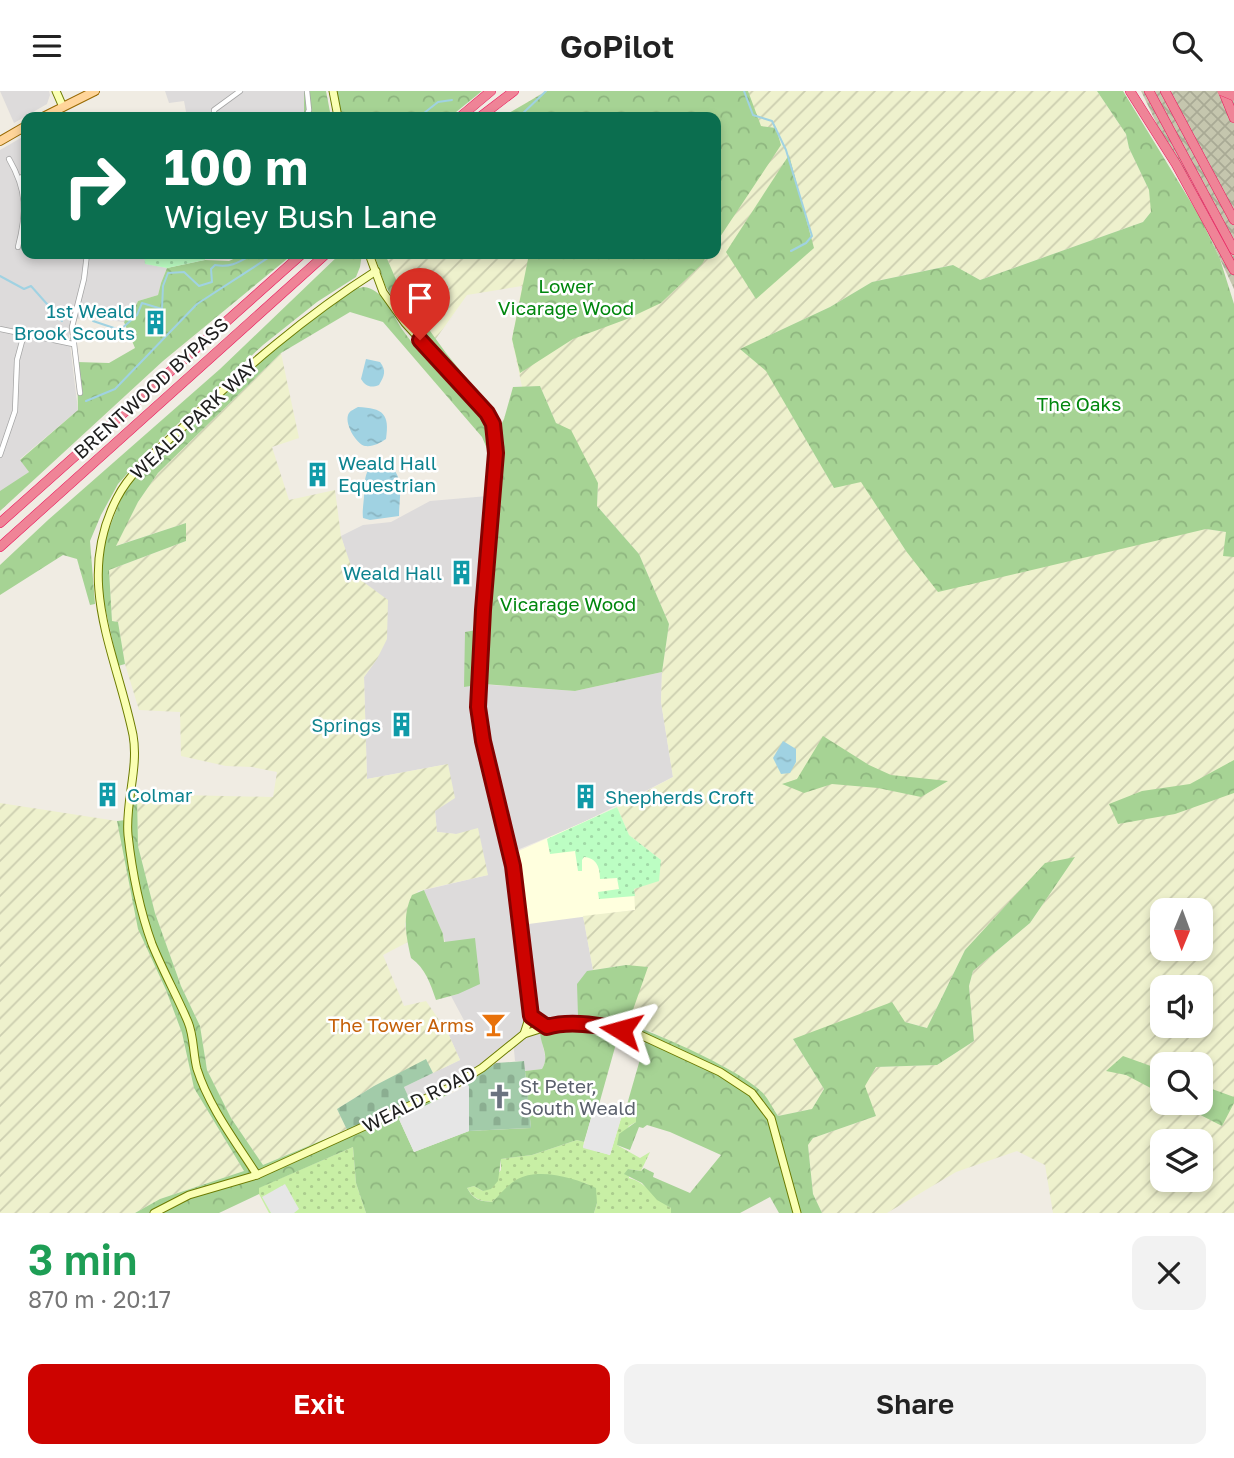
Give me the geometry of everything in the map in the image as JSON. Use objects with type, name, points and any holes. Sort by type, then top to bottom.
[{"type":"highway","points":[[466,112],[491,91]]},
{"type":"highway","points":[[487,112],[514,91]]},
{"type":"highway","points":[[1133,91],[1204,192]]},
{"type":"highway","points":[[1133,91],[1234,270]]},
{"type":"highway","points":[[1149,91],[1234,250]]},
{"type":"highway","points":[[1165,91],[1234,220]]},
{"type":"highway","points":[[1223,91],[1234,96]]},
{"type":"highway","points":[[1223,91],[1234,118]]},
{"type":"highway","name":"BRENTWOOD BYPASS","points":[[0,523],[296,259]]},
{"type":"highway","name":"BRENTWOOD BYPASS","points":[[0,547],[320,259]]},
{"type":"main road","points":[[53,112],[95,91]]},
{"type":"main road","points":[[0,141],[21,129]]},
{"type":"street","points":[[56,91],[64,112]]},
{"type":"street","points":[[214,112],[240,91]]},
{"type":"street","points":[[307,91],[308,112]]},
{"type":"street","points":[[333,91],[337,112]]},
{"type":"street","points":[[9,159],[20,178],[21,187]]},
{"type":"street","points":[[18,247],[21,230]]},
{"type":"street","points":[[80,393],[72,327],[86,259]]},
{"type":"street","points":[[371,259],[383,292],[405,323],[487,413],[493,424],[496,453],[478,707],[483,741],[513,866],[531,1016],[524,1034]]},
{"type":"street","name":"WEALD PARK WAY","points":[[257,1175],[216,1110],[197,1069],[189,1025],[152,944],[142,908],[128,833],[133,737],[105,634],[98,596],[97,567],[105,529],[116,500],[133,474],[294,328],[331,299],[376,271]]},
{"type":"street","points":[[0,328],[74,344]]},
{"type":"street","points":[[0,454],[15,411],[17,360],[24,334]]},
{"type":"street","points":[[531,1016],[547,1027]]},
{"type":"street","name":"WEALD ROAD","points":[[155,1213],[189,1195],[257,1175],[462,1082],[524,1034],[556,1024],[595,1025],[636,1033],[720,1072],[752,1093],[771,1118],[797,1213]]},
{"type":"shaded area","points":[[0,91],[49,91],[47,104],[33,112],[21,112],[21,119],[14,123]]},
{"type":"shaded area","points":[[165,91],[307,91],[306,112],[186,112],[184,101],[169,103]]},
{"type":"shaded area","points":[[1141,91],[1234,91],[1234,289],[1144,97]]},
{"type":"shaded area","points":[[21,138],[21,259],[145,259],[146,264],[167,268],[158,295],[138,301],[124,322],[74,319],[69,336],[78,410],[20,459],[29,472],[0,492],[0,150]]},
{"type":"shaded area","points":[[488,496],[479,609],[477,684],[575,691],[662,672],[661,702],[673,777],[580,824],[505,855],[516,925],[583,916],[593,970],[587,972],[578,1016],[540,1033],[546,1060],[542,1069],[525,1071],[524,1061],[515,1061],[513,1039],[482,1068],[412,1105],[404,1087],[460,1060],[448,1033],[466,1024],[451,996],[458,994],[443,934],[424,890],[488,875],[456,834],[437,832],[435,811],[448,764],[367,779],[364,677],[377,659],[341,536],[363,525],[391,522],[430,501]]},
{"type":"shaded area","points":[[617,807],[629,835],[661,860],[635,910],[521,925],[514,853]]},
{"type":"shaded area","points":[[467,1083],[469,1131],[414,1152],[398,1117],[461,1089]]},
{"type":"shaded area","points":[[594,1107],[622,1115],[610,1155],[583,1148]]},
{"type":"shaded area","points":[[285,1184],[299,1209],[294,1213],[271,1213],[262,1197]]},
{"type":"green space","points":[[304,91],[326,91],[330,112],[304,112]]},
{"type":"green space","points":[[336,91],[482,91],[456,112],[341,112]]},
{"type":"green space","points":[[546,91],[1097,91],[1126,134],[1129,148],[1149,190],[1151,212],[1143,222],[980,280],[952,265],[872,282],[830,307],[741,349],[766,370],[834,488],[861,481],[906,551],[1206,529],[1226,532],[1234,556],[1234,1213],[1053,1213],[1045,1165],[1017,1151],[956,1172],[887,1213],[822,1213],[813,1194],[808,1144],[813,1138],[876,1116],[864,1086],[876,1067],[937,1065],[974,1041],[969,986],[973,971],[1030,923],[1074,858],[1045,864],[965,950],[927,1028],[905,1022],[793,1039],[824,1089],[812,1109],[778,1116],[763,1093],[736,1074],[650,1031],[628,1024],[631,1016],[626,965],[593,970],[583,916],[635,910],[634,889],[661,860],[629,835],[617,807],[673,777],[661,702],[669,624],[639,554],[597,506],[598,483],[556,423],[540,386],[522,387],[512,339],[522,286],[467,295],[435,340],[401,291],[387,259],[721,259],[721,112],[510,112]]},
{"type":"green space","points":[[547,91],[748,91],[761,126],[776,128],[781,145],[721,235],[721,112],[511,112]]},
{"type":"green space","name":"The Oaks","points":[[1097,91],[1123,91],[1200,217],[1220,259],[1234,304],[1234,557],[1223,556],[1226,532],[1206,529],[938,592],[906,551],[861,482],[834,488],[766,371],[740,349],[830,307],[872,282],[953,265],[980,280],[1143,222],[1151,212],[1149,190],[1129,148],[1126,134]]},
{"type":"green space","points":[[789,155],[814,248],[756,299],[726,252]]},
{"type":"green space","points":[[144,259],[205,259],[167,268],[145,264]]},
{"type":"green space","points":[[287,259],[163,361],[0,511],[0,491],[29,472],[20,460],[78,410],[77,362],[109,363],[135,348],[124,322],[138,301],[158,295],[167,268],[205,260]]},
{"type":"green space","points":[[335,259],[361,259],[356,277],[317,302],[263,345],[141,458],[118,484],[90,541],[95,604],[90,605],[77,559],[63,555],[0,595],[0,565],[220,369]]},
{"type":"green space","points":[[376,259],[387,259],[401,291],[446,353],[498,417],[495,425],[395,302],[385,285]]},
{"type":"green space","name":"Lower Vicarage Wood","points":[[528,259],[705,259],[661,303],[573,339],[520,373],[512,339]]},
{"type":"green space","points":[[364,287],[380,295],[416,347],[474,407],[488,431],[488,451],[482,437],[383,322],[350,312],[281,353],[158,473],[138,502],[116,546],[186,523],[186,541],[109,570],[112,621],[118,622],[125,664],[118,666],[101,578],[103,544],[122,496],[131,482],[163,449],[287,337],[354,289]]},
{"type":"green space","points":[[281,353],[299,438],[272,447],[289,500],[335,490],[341,536],[354,575],[388,600],[387,639],[364,677],[367,779],[448,764],[455,798],[435,811],[437,832],[456,834],[478,828],[488,875],[418,891],[405,924],[408,942],[383,955],[404,1006],[426,1001],[448,1033],[460,1060],[433,1073],[426,1060],[374,1086],[337,1109],[347,1130],[263,1165],[231,1118],[207,1070],[200,1026],[181,986],[155,913],[138,846],[137,794],[273,797],[277,772],[226,766],[181,756],[180,712],[139,710],[125,664],[118,622],[112,621],[109,570],[186,541],[186,523],[115,546],[138,502],[158,473]]},
{"type":"green space","name":"Vicarage Wood","points":[[540,386],[556,423],[571,430],[598,483],[597,506],[639,554],[669,624],[662,672],[575,691],[483,684],[464,687],[465,632],[482,629],[495,437],[504,419],[513,387]]},
{"type":"green space","points":[[823,736],[869,765],[891,775],[948,781],[921,797],[878,788],[832,784],[804,793],[782,784],[797,779]]},
{"type":"green space","points":[[1234,760],[1234,793],[1175,814],[1118,824],[1109,804],[1142,791],[1190,784]]},
{"type":"green space","points":[[137,794],[138,846],[155,913],[181,986],[200,1026],[207,1070],[231,1118],[263,1165],[448,1088],[447,1095],[399,1119],[414,1152],[469,1131],[531,1128],[525,1071],[542,1069],[544,1064],[545,1055],[540,1033],[543,1020],[578,1016],[577,984],[587,971],[626,965],[648,967],[628,1024],[679,1044],[737,1074],[763,1093],[778,1116],[812,1109],[824,1089],[793,1039],[892,1002],[905,1022],[927,1028],[965,950],[1045,863],[1075,857],[1030,923],[973,971],[969,986],[974,1041],[937,1065],[876,1067],[865,1086],[876,1116],[813,1138],[808,1145],[813,1194],[822,1213],[779,1213],[770,1197],[740,1213],[671,1213],[671,1208],[657,1200],[642,1183],[624,1174],[628,1169],[641,1171],[644,1168],[654,1173],[653,1177],[690,1193],[721,1155],[670,1132],[647,1125],[639,1127],[630,1150],[617,1145],[619,1134],[636,1122],[636,1115],[624,1115],[645,1042],[619,1033],[598,1108],[594,1108],[584,1142],[577,1140],[532,1155],[501,1159],[498,1181],[491,1189],[483,1191],[474,1186],[467,1188],[477,1199],[492,1202],[513,1182],[525,1176],[556,1175],[596,1188],[597,1203],[594,1213],[366,1213],[356,1183],[353,1147],[259,1188],[259,1194],[219,1213],[135,1213],[160,1199],[244,1171],[194,1088],[182,1033],[138,929],[117,821],[126,820],[128,796]]},
{"type":"green space","points":[[0,803],[117,821],[166,990],[182,1033],[194,1088],[244,1171],[160,1199],[135,1213],[0,1213]]},
{"type":"green space","points":[[617,807],[629,835],[661,860],[659,881],[634,889],[635,896],[599,899],[598,892],[619,889],[617,878],[600,879],[597,864],[584,857],[582,871],[578,871],[575,851],[550,854],[547,839]]},
{"type":"green space","points":[[424,890],[444,942],[475,938],[480,984],[436,1000],[424,972],[411,958],[406,933],[407,910],[412,895]]},
{"type":"green space","points":[[1123,1056],[1150,1066],[1150,1088],[1126,1075],[1106,1071]]},
{"type":"green space","points":[[426,1059],[433,1073],[404,1087],[412,1105],[349,1134],[337,1109]]},
{"type":"green space","points":[[524,1061],[531,1128],[469,1131],[467,1083],[496,1063]]},
{"type":"green space","points":[[1213,1089],[1234,1097],[1234,1103],[1222,1126],[1200,1115],[1213,1115]]},
{"type":"green space","points":[[622,1115],[636,1115],[636,1122],[629,1126],[617,1145],[640,1158],[650,1152],[641,1171],[628,1169],[629,1178],[646,1187],[671,1208],[671,1213],[594,1213],[597,1203],[587,1184],[556,1176],[500,1195],[492,1202],[477,1199],[467,1188],[474,1186],[483,1191],[501,1170],[501,1159],[532,1155],[577,1140],[584,1142],[583,1147],[610,1155]]},
{"type":"green space","points":[[353,1147],[356,1183],[366,1213],[269,1213],[258,1188]]},
{"type":"water","points":[[366,359],[380,362],[384,368],[379,385],[369,386],[361,379]]},
{"type":"water","points":[[358,407],[373,409],[383,414],[387,424],[386,439],[368,446],[358,441],[351,432],[348,417],[350,412]]},
{"type":"water","points":[[381,462],[395,471],[398,477],[399,516],[370,520],[363,518],[365,479],[371,466]]},
{"type":"water","points":[[783,741],[796,749],[796,762],[790,773],[781,774],[773,758]]},
{"type":"waterway","points":[[524,112],[546,91]]},
{"type":"waterway","points":[[744,91],[753,115],[772,121],[786,150],[812,236],[806,243],[791,251]]},
{"type":"waterway","points":[[425,112],[438,102],[452,100]]},
{"type":"waterway","points":[[93,321],[120,330],[137,315],[142,303],[162,309],[163,286],[168,273],[184,272],[199,286],[212,282],[211,269],[215,265],[230,265],[244,259]]},
{"type":"waterway","points":[[86,401],[115,389],[197,304],[266,259]]},
{"type":"waterway","points":[[0,276],[24,289],[31,286],[62,321]]},
{"type":"place","name":"1st Weald Brook Scouts","points":[[155,322]]},
{"type":"place","name":"Weald Hall Equestrian","points":[[318,474]]},
{"type":"place","name":"Weald Hall","points":[[462,573]]},
{"type":"place","name":"Springs","points":[[401,725]]},
{"type":"place","name":"Colmar","points":[[107,795]]},
{"type":"place","name":"Shepherds Croft","points":[[585,797]]},
{"type":"place","name":"The Tower Arms","points":[[494,1025]]},
{"type":"place","name":"St Peter, South Weald","points":[[500,1097]]},
{"type":"route","points":[[420,340],[487,413],[493,424],[496,453],[478,707],[483,741],[513,866],[531,1016],[547,1027],[574,1024],[621,1030]]}]
